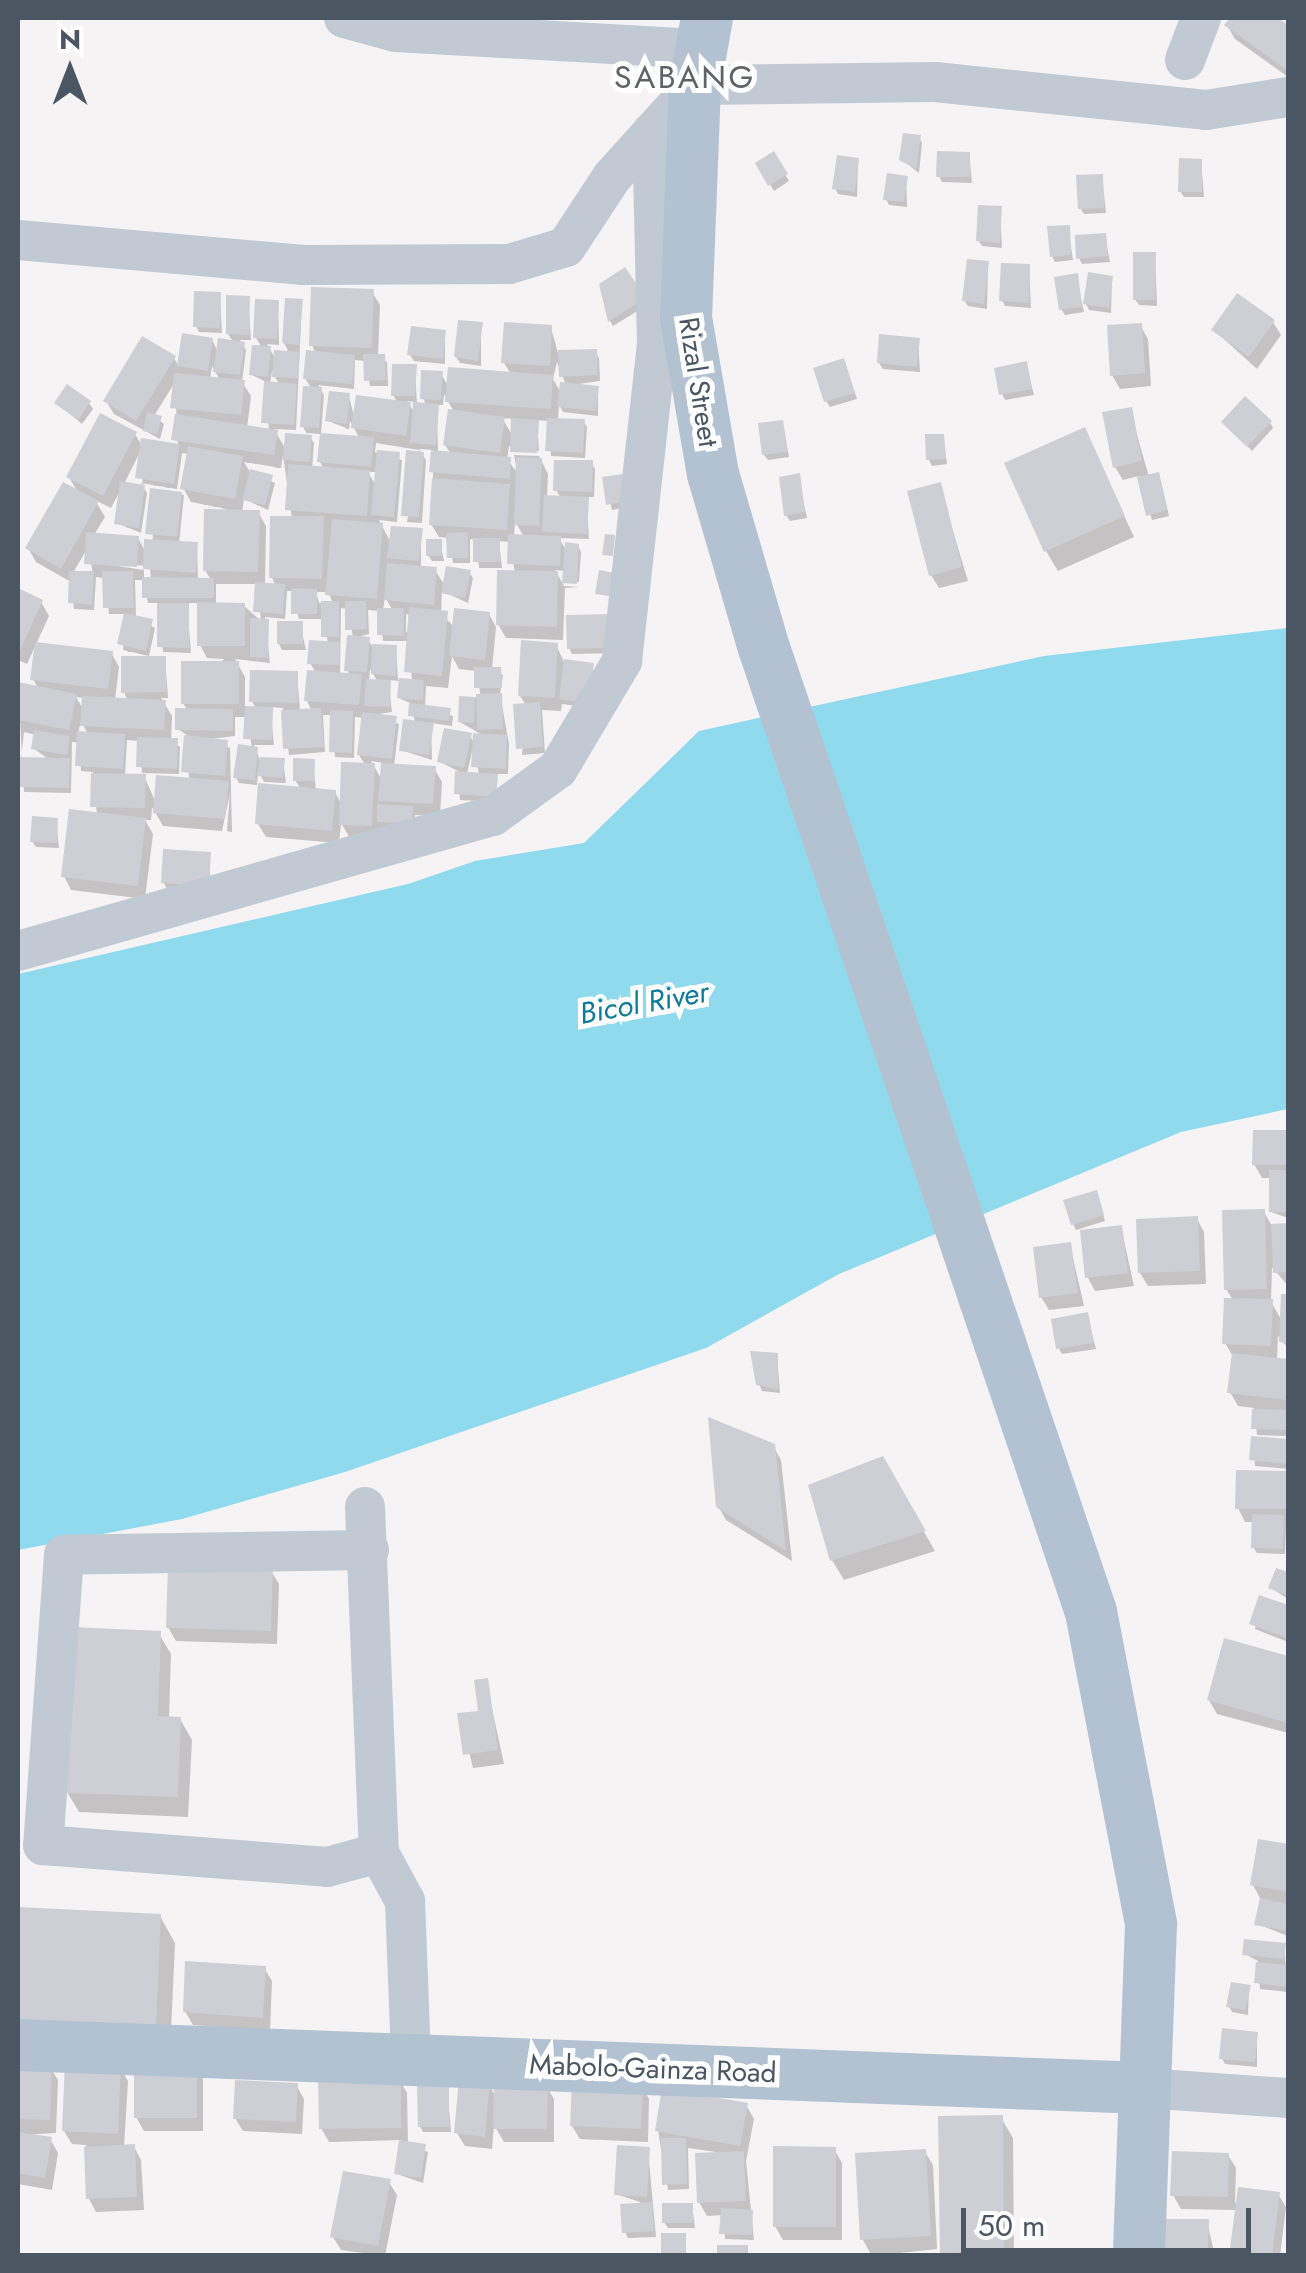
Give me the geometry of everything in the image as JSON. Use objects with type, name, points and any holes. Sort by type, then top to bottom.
[{"type":"main road","name":"Rizal Street","points":[[700,50],[686,318],[712,474],[764,648],[1091,1612],[1151,1924],[1140,2256]]},
{"type":"main road","name":"Mabolo-Gainza Road","points":[[18,2045],[1144,2088]]},
{"type":"street","points":[[344,18],[396,32],[700,50],[935,82],[1206,110],[1288,97]]},
{"type":"street","points":[[1186,60],[1201,18]]},
{"type":"street","points":[[18,240],[301,264],[509,264],[566,246],[652,132],[700,50]]},
{"type":"street","points":[[18,951],[493,816],[558,769],[622,661],[657,345],[652,132]]},
{"type":"street","points":[[365,1507],[379,1854],[405,1901],[410,2060]]},
{"type":"street","points":[[369,1550],[64,1555],[43,1845],[327,1867],[379,1854]]},
{"type":"street","name":"Mabolo-Gainza Road","points":[[1144,2088],[1288,2098]]},
{"type":"water","name":"Bicol River","points":[[1288,628],[1288,1109],[1181,1132],[839,1274],[706,1348],[345,1472],[182,1519],[18,1550],[18,974],[408,884],[475,861],[584,843],[699,731],[1044,656]]},
{"type":"building","points":[[1230,18],[1278,18],[1288,25],[1288,71],[1224,25]]},
{"type":"building","points":[[903,133],[921,135],[916,169],[899,160]]},
{"type":"building","points":[[774,151],[788,174],[768,186],[755,163]]},
{"type":"building","points":[[937,151],[970,152],[970,177],[936,177]]},
{"type":"building","points":[[837,155],[859,158],[855,192],[832,189]]},
{"type":"building","points":[[1179,158],[1202,159],[1202,192],[1178,192]]},
{"type":"building","points":[[887,173],[908,176],[904,202],[883,200]]},
{"type":"building","points":[[1103,174],[1104,208],[1078,209],[1076,175]]},
{"type":"building","points":[[978,205],[1002,206],[1000,243],[976,241]]},
{"type":"building","points":[[1070,225],[1071,255],[1050,257],[1047,226]]},
{"type":"building","points":[[1106,233],[1108,256],[1076,259],[1075,235]]},
{"type":"building","points":[[1133,252],[1156,252],[1155,300],[1133,300]]},
{"type":"building","points":[[967,259],[989,261],[984,304],[962,301]]},
{"type":"building","points":[[1001,263],[1030,264],[1029,303],[999,301]]},
{"type":"building","points":[[625,267],[646,298],[608,322],[599,284]]},
{"type":"building","points":[[1088,272],[1113,276],[1109,308],[1083,304]]},
{"type":"building","points":[[1078,273],[1082,307],[1059,310],[1054,277]]},
{"type":"building","points":[[311,287],[374,289],[372,348],[309,346]]},
{"type":"building","points":[[194,291],[221,292],[220,328],[193,327]]},
{"type":"building","points":[[1237,293],[1275,320],[1249,357],[1211,330]]},
{"type":"building","points":[[226,295],[250,296],[249,335],[226,334]]},
{"type":"building","points":[[285,298],[303,299],[299,345],[282,343]]},
{"type":"building","points":[[255,299],[279,300],[277,339],[253,338]]},
{"type":"building","points":[[458,320],[483,322],[478,361],[454,357]]},
{"type":"building","points":[[504,322],[552,325],[550,366],[501,363]]},
{"type":"building","points":[[1142,323],[1145,373],[1110,376],[1107,325]]},
{"type":"building","points":[[411,326],[446,330],[443,359],[407,355]]},
{"type":"building","points":[[182,333],[213,338],[208,371],[177,366]]},
{"type":"building","points":[[879,334],[920,338],[917,367],[877,363]]},
{"type":"building","points":[[142,336],[176,356],[136,421],[103,401]]},
{"type":"building","points":[[218,338],[245,342],[240,375],[213,372]]},
{"type":"building","points":[[252,345],[271,346],[268,377],[249,375]]},
{"type":"building","points":[[597,349],[598,375],[559,377],[558,350]]},
{"type":"building","points":[[274,350],[300,352],[298,378],[272,377]]},
{"type":"building","points":[[306,350],[355,355],[352,384],[303,379]]},
{"type":"building","points":[[363,354],[385,354],[386,380],[364,381]]},
{"type":"building","points":[[844,358],[855,393],[824,402],[813,368]]},
{"type":"building","points":[[1027,361],[1032,389],[999,395],[994,368]]},
{"type":"building","points":[[392,364],[417,364],[415,396],[391,396]]},
{"type":"building","points":[[448,367],[553,375],[551,409],[445,402]]},
{"type":"building","points":[[421,370],[443,371],[441,400],[420,399]]},
{"type":"building","points":[[174,373],[245,380],[241,415],[170,408]]},
{"type":"building","points":[[264,381],[297,384],[294,425],[261,423]]},
{"type":"building","points":[[560,382],[599,386],[596,411],[557,407]]},
{"type":"building","points":[[67,384],[91,401],[78,420],[54,403]]},
{"type":"building","points":[[303,386],[322,387],[319,428],[300,427]]},
{"type":"building","points":[[329,391],[350,393],[347,424],[325,421]]},
{"type":"building","points":[[356,395],[411,402],[406,436],[351,428]]},
{"type":"building","points":[[1245,396],[1272,421],[1247,447],[1221,422]]},
{"type":"building","points":[[413,402],[439,404],[436,445],[410,443]]},
{"type":"building","points":[[1132,407],[1142,461],[1113,468],[1102,412]]},
{"type":"building","points":[[448,409],[505,417],[500,453],[443,445]]},
{"type":"building","points":[[147,412],[162,416],[157,434],[143,431]]},
{"type":"building","points":[[100,413],[137,432],[103,496],[66,477]]},
{"type":"building","points":[[175,414],[278,430],[274,455],[171,440]]},
{"type":"building","points":[[511,418],[539,420],[537,453],[510,452]]},
{"type":"building","points":[[547,418],[585,419],[583,453],[545,451]]},
{"type":"building","points":[[783,420],[788,452],[762,455],[758,423]]},
{"type":"building","points":[[1085,427],[1125,516],[1044,552],[1004,463]]},
{"type":"building","points":[[285,433],[312,435],[310,462],[283,460]]},
{"type":"building","points":[[320,433],[374,437],[371,467],[317,462]]},
{"type":"building","points":[[925,434],[944,434],[946,459],[926,460]]},
{"type":"building","points":[[141,438],[180,444],[174,484],[135,478]]},
{"type":"building","points":[[188,446],[243,456],[235,499],[180,489]]},
{"type":"building","points":[[377,450],[400,452],[394,517],[371,515]]},
{"type":"building","points":[[406,450],[424,452],[419,517],[401,516]]},
{"type":"building","points":[[431,450],[511,457],[510,479],[429,472]]},
{"type":"building","points":[[516,457],[542,458],[539,526],[514,525]]},
{"type":"building","points":[[554,460],[593,460],[592,492],[553,491]]},
{"type":"building","points":[[288,464],[370,470],[367,516],[285,510]]},
{"type":"building","points":[[250,469],[273,475],[265,505],[242,500]]},
{"type":"building","points":[[1159,472],[1167,510],[1146,516],[1137,477]]},
{"type":"building","points":[[800,473],[805,512],[784,516],[779,477]]},
{"type":"building","points":[[623,474],[627,501],[606,505],[602,477]]},
{"type":"building","points":[[432,478],[510,484],[507,530],[429,525]]},
{"type":"building","points":[[120,481],[145,485],[139,528],[114,524]]},
{"type":"building","points":[[63,482],[99,501],[61,569],[25,548]]},
{"type":"building","points":[[941,482],[962,567],[929,576],[907,491]]},
{"type":"building","points":[[150,488],[182,492],[177,537],[145,534]]},
{"type":"building","points":[[544,495],[589,497],[587,534],[542,532]]},
{"type":"building","points":[[204,509],[260,510],[258,572],[203,571]]},
{"type":"building","points":[[270,516],[324,516],[322,579],[269,578]]},
{"type":"building","points":[[332,519],[383,523],[377,599],[325,595]]},
{"type":"building","points":[[391,526],[423,528],[419,561],[387,558]]},
{"type":"building","points":[[86,532],[139,536],[137,567],[84,564]]},
{"type":"building","points":[[468,532],[468,558],[447,558],[446,533]]},
{"type":"building","points":[[508,534],[561,536],[560,566],[507,564]]},
{"type":"building","points":[[605,534],[615,535],[613,556],[602,555]]},
{"type":"building","points":[[473,538],[500,538],[500,562],[473,562]]},
{"type":"building","points":[[144,539],[198,542],[196,573],[143,569]]},
{"type":"building","points":[[426,539],[442,539],[442,556],[426,556]]},
{"type":"building","points":[[565,542],[579,544],[577,584],[562,583]]},
{"type":"building","points":[[387,563],[437,567],[434,605],[384,600]]},
{"type":"building","points":[[446,566],[471,570],[465,598],[441,593]]},
{"type":"building","points":[[497,570],[558,571],[557,627],[496,625]]},
{"type":"building","points":[[599,570],[620,574],[617,597],[595,594]]},
{"type":"building","points":[[69,571],[94,571],[92,605],[68,603]]},
{"type":"building","points":[[102,571],[133,571],[134,608],[103,608]]},
{"type":"building","points":[[142,577],[214,578],[214,598],[142,598]]},
{"type":"building","points":[[255,582],[285,584],[283,614],[253,612]]},
{"type":"building","points":[[18,588],[43,600],[18,655]]},
{"type":"building","points":[[291,588],[317,589],[317,614],[291,614]]},
{"type":"building","points":[[321,601],[339,601],[339,637],[321,637]]},
{"type":"building","points":[[345,601],[366,601],[367,629],[345,630]]},
{"type":"building","points":[[197,602],[245,603],[245,646],[197,646]]},
{"type":"building","points":[[157,603],[189,603],[189,648],[157,647]]},
{"type":"building","points":[[409,607],[448,611],[442,676],[404,672]]},
{"type":"building","points":[[377,608],[404,608],[404,636],[377,635]]},
{"type":"building","points":[[454,608],[490,612],[485,660],[449,656]]},
{"type":"building","points":[[124,613],[153,619],[146,651],[117,644]]},
{"type":"building","points":[[615,614],[615,648],[567,649],[566,615]]},
{"type":"building","points":[[250,618],[269,619],[268,658],[250,657]]},
{"type":"building","points":[[277,621],[303,621],[303,644],[277,644]]},
{"type":"building","points":[[347,635],[370,637],[367,672],[344,671]]},
{"type":"building","points":[[309,640],[340,642],[339,665],[307,664]]},
{"type":"building","points":[[521,640],[558,643],[555,698],[518,696]]},
{"type":"building","points":[[35,642],[113,651],[108,689],[30,680]]},
{"type":"building","points":[[372,644],[397,645],[396,676],[371,674]]},
{"type":"building","points":[[121,656],[166,656],[166,692],[121,693]]},
{"type":"building","points":[[564,659],[594,663],[589,703],[559,699]]},
{"type":"building","points":[[181,661],[239,661],[239,704],[181,704]]},
{"type":"building","points":[[474,667],[501,667],[502,688],[474,688]]},
{"type":"building","points":[[250,670],[298,671],[298,703],[249,702]]},
{"type":"building","points":[[307,670],[362,674],[359,705],[304,701]]},
{"type":"building","points":[[399,678],[424,680],[423,701],[397,698]]},
{"type":"building","points":[[366,679],[391,680],[390,707],[364,706]]},
{"type":"building","points":[[18,682],[77,694],[69,730],[18,720]]},
{"type":"building","points":[[502,693],[503,729],[477,730],[476,694]]},
{"type":"building","points":[[82,696],[166,700],[164,730],[80,726]]},
{"type":"building","points":[[459,696],[475,697],[474,723],[458,722]]},
{"type":"building","points":[[540,702],[543,747],[516,749],[513,704]]},
{"type":"building","points":[[409,703],[451,708],[449,721],[408,716]]},
{"type":"building","points":[[245,706],[273,707],[272,740],[243,739]]},
{"type":"building","points":[[175,708],[233,709],[233,731],[175,730]]},
{"type":"building","points":[[321,708],[324,747],[283,749],[281,710]]},
{"type":"building","points":[[330,710],[353,711],[352,753],[329,752]]},
{"type":"building","points":[[362,712],[397,716],[392,759],[357,755]]},
{"type":"building","points":[[403,719],[434,723],[429,755],[399,751]]},
{"type":"building","points":[[444,728],[472,733],[464,768],[437,762]]},
{"type":"building","points":[[34,730],[70,736],[67,755],[31,749]]},
{"type":"building","points":[[77,731],[125,734],[123,769],[75,766]]},
{"type":"building","points":[[473,733],[507,735],[506,769],[471,767]]},
{"type":"building","points":[[184,735],[228,740],[225,776],[181,772]]},
{"type":"building","points":[[137,737],[178,738],[177,769],[136,767]]},
{"type":"building","points":[[238,744],[258,747],[255,780],[233,778]]},
{"type":"building","points":[[18,757],[70,758],[69,788],[18,787]]},
{"type":"building","points":[[260,757],[285,758],[283,778],[258,776]]},
{"type":"building","points":[[293,758],[315,759],[314,781],[293,781]]},
{"type":"building","points":[[341,762],[375,763],[372,826],[339,825]]},
{"type":"building","points":[[381,763],[436,766],[433,804],[378,801]]},
{"type":"building","points":[[455,771],[498,774],[496,797],[454,794]]},
{"type":"building","points":[[91,773],[146,774],[145,808],[90,807]]},
{"type":"building","points":[[156,775],[229,781],[225,819],[153,813]]},
{"type":"building","points":[[258,783],[336,790],[332,831],[255,824]]},
{"type":"building","points":[[377,804],[413,806],[412,823],[377,822]]},
{"type":"building","points":[[69,809],[146,818],[138,886],[61,877]]},
{"type":"building","points":[[32,816],[58,818],[57,843],[30,842]]},
{"type":"building","points":[[163,849],[211,852],[209,886],[161,883]]},
{"type":"building","points":[[1253,1130],[1288,1130],[1288,1165],[1252,1165]]},
{"type":"building","points":[[1269,1170],[1288,1170],[1288,1212],[1269,1212]]},
{"type":"building","points":[[1097,1190],[1104,1215],[1071,1225],[1063,1200]]},
{"type":"building","points":[[1265,1209],[1267,1289],[1224,1290],[1222,1210]]},
{"type":"building","points":[[1198,1216],[1200,1271],[1138,1273],[1136,1219]]},
{"type":"building","points":[[1288,1223],[1288,1272],[1273,1273],[1271,1224]]},
{"type":"building","points":[[1122,1225],[1128,1273],[1085,1278],[1080,1230]]},
{"type":"building","points":[[1071,1242],[1078,1293],[1039,1298],[1033,1247]]},
{"type":"building","points":[[1281,1294],[1288,1294],[1288,1343],[1279,1342]]},
{"type":"building","points":[[1224,1298],[1273,1299],[1271,1346],[1222,1344]]},
{"type":"building","points":[[1088,1312],[1094,1343],[1056,1349],[1051,1319]]},
{"type":"building","points":[[750,1351],[778,1353],[778,1389],[756,1385]]},
{"type":"building","points":[[1232,1353],[1288,1359],[1288,1400],[1227,1393]]},
{"type":"building","points":[[1252,1409],[1288,1410],[1288,1430],[1251,1429]]},
{"type":"building","points":[[708,1417],[775,1444],[786,1551],[716,1507]]},
{"type":"building","points":[[1251,1436],[1288,1439],[1288,1464],[1249,1460]]},
{"type":"building","points":[[883,1456],[926,1531],[830,1561],[808,1485]]},
{"type":"building","points":[[1236,1470],[1288,1471],[1288,1509],[1235,1509]]},
{"type":"building","points":[[1252,1514],[1284,1515],[1283,1549],[1251,1548]]},
{"type":"building","points":[[168,1565],[273,1568],[271,1631],[166,1628]]},
{"type":"building","points":[[1276,1568],[1288,1572],[1288,1596],[1268,1588]]},
{"type":"building","points":[[1259,1595],[1288,1605],[1288,1638],[1249,1624]]},
{"type":"building","points":[[71,1627],[161,1631],[158,1716],[181,1717],[178,1797],[65,1793]]},
{"type":"building","points":[[1224,1638],[1288,1656],[1288,1723],[1207,1700]]},
{"type":"building","points":[[488,1678],[498,1750],[463,1755],[457,1713],[478,1711],[474,1680]]},
{"type":"building","points":[[1258,1839],[1288,1844],[1288,1892],[1250,1885]]},
{"type":"building","points":[[1260,1898],[1288,1904],[1288,1931],[1254,1925]]},
{"type":"building","points":[[18,1907],[161,1914],[156,2028],[18,2022]]},
{"type":"building","points":[[1244,1939],[1286,1943],[1284,1959],[1242,1955]]},
{"type":"building","points":[[185,1961],[266,1966],[263,2018],[183,2012]]},
{"type":"building","points":[[1256,1962],[1288,1965],[1288,1987],[1254,1983]]},
{"type":"building","points":[[1231,1982],[1251,1985],[1245,2010],[1226,2007]]},
{"type":"building","points":[[1222,2028],[1258,2032],[1255,2062],[1219,2059]]},
{"type":"building","points":[[65,2062],[121,2065],[118,2134],[62,2131]]},
{"type":"building","points":[[18,2063],[52,2064],[50,2120],[18,2119]]},
{"type":"building","points":[[134,2063],[197,2063],[197,2118],[134,2118]]},
{"type":"building","points":[[401,2077],[401,2128],[319,2129],[318,2078]]},
{"type":"building","points":[[459,2079],[490,2082],[485,2137],[454,2133]]},
{"type":"building","points":[[235,2080],[298,2083],[296,2122],[233,2119]]},
{"type":"building","points":[[572,2081],[643,2083],[641,2129],[570,2126]]},
{"type":"building","points":[[417,2083],[449,2083],[449,2127],[418,2127]]},
{"type":"building","points":[[494,2083],[548,2083],[547,2129],[493,2129]]},
{"type":"building","points":[[662,2088],[748,2103],[740,2146],[655,2131]]},
{"type":"building","points":[[1003,2115],[1004,2252],[940,2253],[938,2116]]},
{"type":"building","points":[[18,2132],[52,2137],[45,2178],[18,2173]]},
{"type":"building","points":[[661,2138],[686,2138],[687,2184],[662,2185]]},
{"type":"building","points":[[399,2140],[426,2144],[421,2178],[394,2174]]},
{"type":"building","points":[[135,2144],[137,2197],[86,2199],[84,2147]]},
{"type":"building","points":[[617,2145],[650,2147],[647,2197],[614,2195]]},
{"type":"building","points":[[773,2146],[836,2147],[836,2227],[773,2227]]},
{"type":"building","points":[[926,2149],[931,2236],[860,2240],[855,2153]]},
{"type":"building","points":[[744,2151],[746,2201],[697,2203],[695,2153]]},
{"type":"building","points":[[1172,2151],[1229,2153],[1228,2197],[1170,2196]]},
{"type":"building","points":[[343,2171],[391,2179],[378,2246],[330,2237]]},
{"type":"building","points":[[1238,2187],[1280,2192],[1272,2256],[1229,2256]]},
{"type":"building","points":[[652,2202],[654,2231],[622,2233],[620,2204]]},
{"type":"building","points":[[662,2203],[693,2203],[693,2223],[662,2223]]},
{"type":"building","points":[[721,2208],[753,2210],[752,2235],[719,2234]]},
{"type":"building","points":[[1161,2219],[1209,2219],[1208,2256],[1161,2256]]},
{"type":"building","points":[[661,2233],[686,2233],[686,2256],[661,2256]]},
{"type":"building","points":[[717,2245],[748,2245],[748,2256],[717,2256]]},
{"type":"district","name":"SABANG","points":[[685,77]]}]
